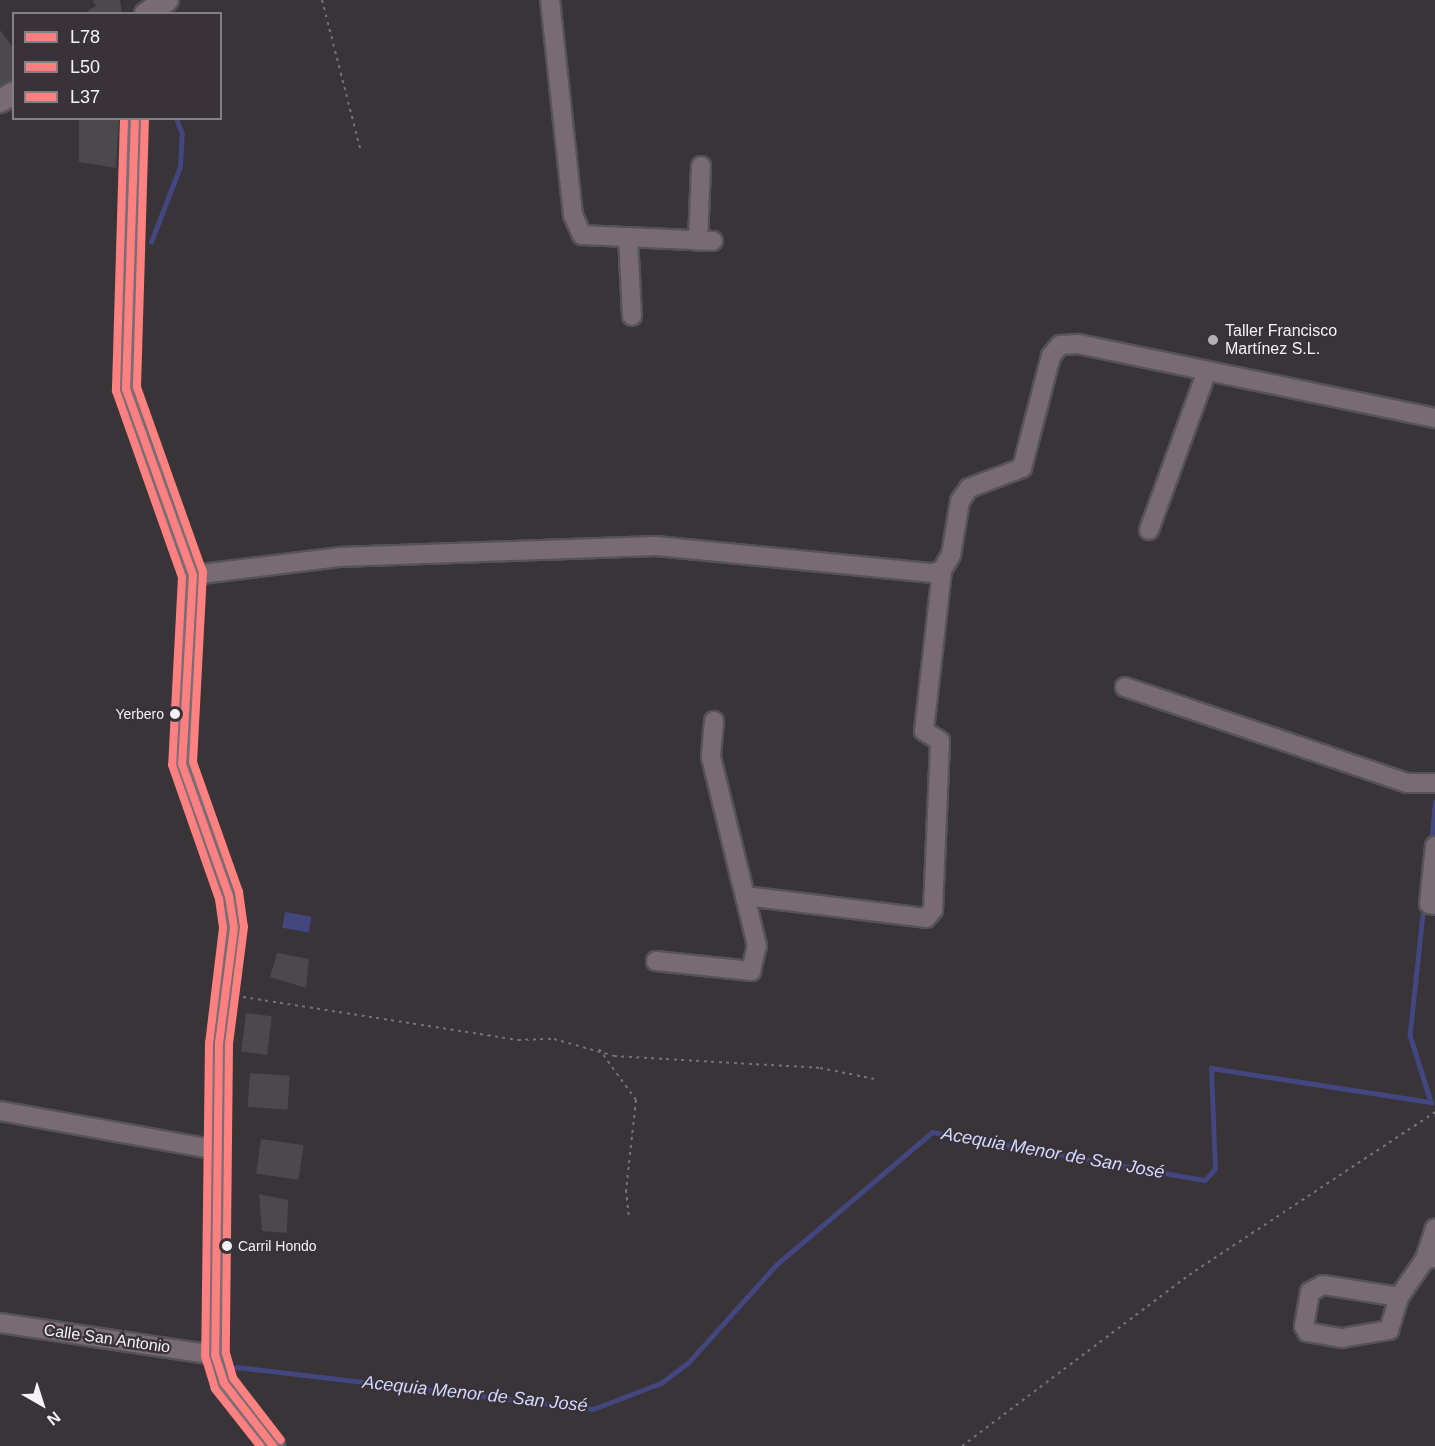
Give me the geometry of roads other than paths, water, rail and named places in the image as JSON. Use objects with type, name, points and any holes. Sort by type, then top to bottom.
[{"type":"main road","points":[[149,12],[167,0]]},
{"type":"main road","points":[[135,120],[126,389],[193,575],[181,753],[189,790],[232,907],[234,940],[219,1043],[215,1355],[224,1383],[273,1446]]},
{"type":"street","points":[[550,0],[573,215],[582,235],[706,241],[701,166]]},
{"type":"street","points":[[628,237],[632,316]]},
{"type":"street","points":[[745,896],[926,918],[933,910],[940,741],[924,731],[942,570],[951,555],[960,501],[969,488],[1022,468],[1051,356],[1060,345],[1207,371],[1435,418]]},
{"type":"street","points":[[1149,530],[1207,371]]},
{"type":"street","points":[[193,575],[339,557],[656,546],[916,574],[942,570]]},
{"type":"street","points":[[1125,687],[1407,783],[1435,783]]},
{"type":"street","points":[[656,961],[751,971],[757,946],[711,757],[714,721]]},
{"type":"street","points":[[1435,846],[1429,904],[1435,905]]},
{"type":"street","points":[[0,1111],[216,1150]]},
{"type":"street","points":[[1399,1297],[1323,1285],[1310,1292],[1304,1326],[1306,1332],[1342,1338],[1389,1330],[1399,1297],[1430,1259],[1435,1229]]},
{"type":"street","name":"Calle San Antonio","points":[[0,1323],[215,1355]]},
{"type":"water","points":[[285,912],[312,917],[309,932],[282,928]]},
{"type":"waterway","points":[[151,242],[180,167],[182,134],[177,120]]},
{"type":"waterway","points":[[1431,843],[1435,802]]},
{"type":"waterway","points":[[1424,905],[1410,1035],[1431,1102]]},
{"type":"waterway","name":"Acequia Menor de San José","points":[[236,1367],[593,1409],[661,1383],[688,1363],[776,1265],[932,1132],[1205,1180],[1215,1169],[1211,1068],[1431,1102]]},
{"type":"place","name":"Taller Francisco Martínez S.L.","points":[[1213,340]]},
{"type":"place","name":"Yerbero","points":[[175,714]]},
{"type":"place","name":"Carril Hondo","points":[[227,1246]]}]
